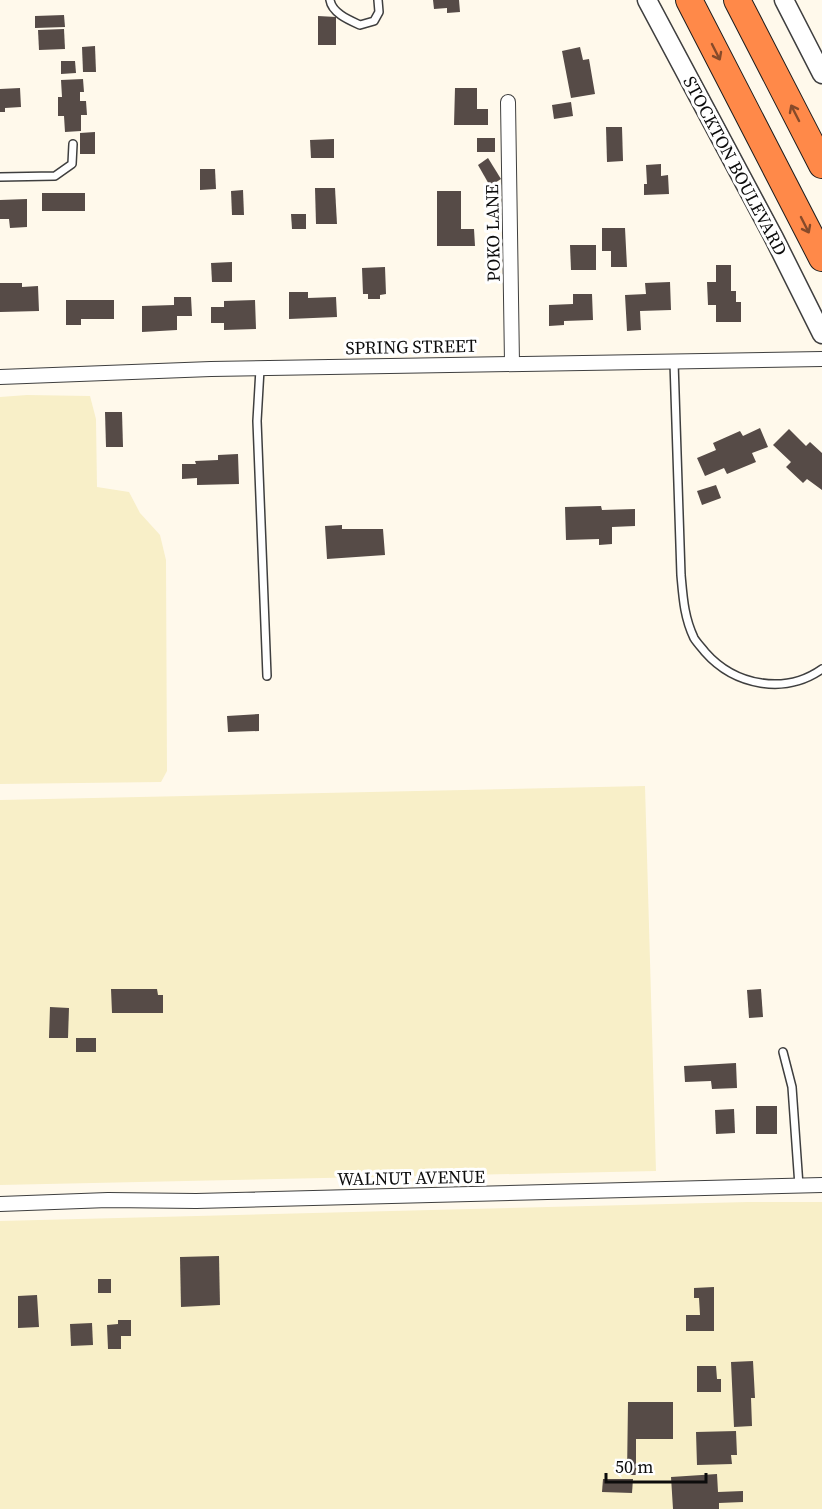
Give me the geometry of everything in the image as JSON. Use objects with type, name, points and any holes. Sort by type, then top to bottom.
[{"type":"highway","points":[[689,0],[822,258]]},
{"type":"highway","points":[[737,0],[822,165]]},
{"type":"street","name":"STOCKTON BOULEVARD","points":[[647,0],[774,238],[822,334]]},
{"type":"street","points":[[784,0],[822,75]]},
{"type":"street","name":"POKO LANE","points":[[508,102],[512,363]]},
{"type":"street","name":"SPRING STREET","points":[[0,377],[512,363],[822,359]]},
{"type":"street","name":"WALNUT AVENUE","points":[[0,1204],[822,1185]]},
{"type":"lane","points":[[330,0],[330,4],[336,10],[360,25],[374,21],[379,12],[378,0]]},
{"type":"lane","points":[[0,177],[55,176],[72,164],[73,144]]},
{"type":"lane","points":[[674,362],[682,587],[684,610],[695,640],[712,660],[732,674],[761,685],[792,683],[822,669]]},
{"type":"lane","points":[[260,369],[257,421],[267,676]]},
{"type":"lane","points":[[783,1052],[792,1087],[799,1186]]},
{"type":"shaded area","points":[[90,396],[96,419],[97,487],[129,492],[140,513],[160,535],[166,560],[167,771],[161,782],[0,784],[0,397]]},
{"type":"shaded area","points":[[645,786],[656,1171],[0,1185],[0,800]]},
{"type":"shaded area","points":[[822,1202],[822,1509],[0,1509],[0,1221]]},
{"type":"building","points":[[433,0],[459,0],[460,12],[447,13],[447,8],[434,9]]},
{"type":"building","points":[[64,15],[65,27],[35,28],[35,16]]},
{"type":"building","points":[[318,16],[336,17],[336,45],[318,45]]},
{"type":"building","points":[[64,29],[65,49],[39,50],[38,30]]},
{"type":"building","points":[[95,46],[96,72],[83,72],[82,47]]},
{"type":"building","points":[[580,47],[583,60],[589,59],[595,94],[571,98],[562,51]]},
{"type":"building","points":[[61,61],[75,61],[76,73],[61,74]]},
{"type":"building","points":[[83,79],[84,92],[80,92],[80,101],[86,101],[87,115],[81,115],[81,131],[65,132],[64,116],[58,116],[58,97],[62,97],[61,80]]},
{"type":"building","points":[[20,88],[21,107],[5,108],[5,112],[0,112],[0,89]]},
{"type":"building","points":[[455,88],[477,88],[477,109],[488,109],[488,125],[454,125]]},
{"type":"building","points":[[571,102],[573,116],[554,119],[552,105]]},
{"type":"building","points":[[606,127],[622,127],[623,161],[607,162]]},
{"type":"building","points":[[95,132],[95,154],[80,154],[80,133]]},
{"type":"building","points":[[477,138],[495,138],[495,152],[477,152]]},
{"type":"building","points":[[334,139],[334,158],[311,158],[310,140]]},
{"type":"building","points":[[488,158],[501,179],[490,186],[478,165]]},
{"type":"building","points":[[661,164],[661,176],[668,175],[669,194],[644,195],[644,184],[647,184],[646,165]]},
{"type":"building","points":[[200,169],[215,169],[216,189],[200,190]]},
{"type":"building","points":[[315,188],[335,188],[337,224],[316,224]]},
{"type":"building","points":[[243,190],[244,215],[232,215],[231,191]]},
{"type":"building","points":[[437,191],[461,191],[461,229],[474,229],[475,246],[437,246]]},
{"type":"building","points":[[42,193],[85,193],[85,211],[42,211]]},
{"type":"building","points":[[27,199],[27,227],[10,228],[9,219],[0,219],[0,200]]},
{"type":"building","points":[[291,214],[306,214],[306,229],[292,229]]},
{"type":"building","points":[[602,228],[625,228],[627,267],[611,267],[611,251],[602,251]]},
{"type":"building","points":[[570,245],[596,245],[596,270],[571,270]]},
{"type":"building","points":[[232,262],[232,282],[212,282],[211,263]]},
{"type":"building","points":[[716,265],[731,265],[731,291],[736,291],[736,302],[741,302],[741,322],[716,322],[716,305],[708,305],[707,282],[716,282]]},
{"type":"building","points":[[385,267],[386,294],[380,295],[380,299],[368,299],[368,294],[363,294],[362,268]]},
{"type":"building","points":[[670,282],[671,310],[640,311],[641,330],[627,331],[625,295],[646,294],[645,283]]},
{"type":"building","points":[[0,283],[22,283],[22,287],[38,286],[39,311],[0,312]]},
{"type":"building","points":[[289,292],[308,292],[308,298],[336,297],[337,317],[289,319]]},
{"type":"building","points":[[573,294],[592,294],[593,320],[564,321],[564,325],[549,326],[549,305],[573,304]]},
{"type":"building","points":[[174,297],[191,297],[192,316],[177,316],[177,330],[142,332],[142,306],[174,305]]},
{"type":"building","points":[[66,300],[114,300],[114,319],[81,319],[81,325],[66,325]]},
{"type":"building","points":[[255,300],[256,329],[224,330],[224,323],[211,323],[211,307],[224,307],[224,301]]},
{"type":"building","points":[[105,412],[122,412],[123,447],[106,447]]},
{"type":"building","points":[[760,428],[768,447],[752,453],[756,462],[727,474],[724,468],[705,476],[697,458],[716,450],[713,443],[740,431],[743,436]]},
{"type":"building","points":[[789,429],[806,446],[810,442],[822,453],[822,490],[807,479],[803,483],[786,467],[791,462],[773,445]]},
{"type":"building","points":[[238,454],[239,484],[197,485],[197,478],[182,479],[182,464],[218,460],[218,455]]},
{"type":"building","points":[[716,485],[721,498],[702,505],[697,491]]},
{"type":"building","points":[[601,506],[602,510],[635,509],[635,526],[612,527],[612,544],[599,545],[599,539],[566,540],[565,507]]},
{"type":"building","points":[[342,525],[342,529],[383,529],[385,555],[327,559],[325,526]]},
{"type":"building","points":[[259,714],[259,731],[228,732],[227,716]]},
{"type":"building","points":[[111,989],[157,989],[158,995],[163,995],[163,1013],[112,1013]]},
{"type":"building","points":[[761,989],[763,1017],[749,1018],[747,990]]},
{"type":"building","points":[[50,1007],[69,1008],[68,1038],[49,1038]]},
{"type":"building","points":[[76,1038],[96,1038],[96,1052],[76,1052]]},
{"type":"building","points":[[736,1063],[737,1088],[712,1089],[711,1081],[685,1082],[684,1066]]},
{"type":"building","points":[[756,1106],[777,1106],[777,1134],[756,1134]]},
{"type":"building","points":[[734,1109],[735,1133],[716,1134],[715,1110]]},
{"type":"building","points":[[219,1256],[220,1305],[181,1307],[180,1257]]},
{"type":"building","points":[[98,1279],[111,1279],[111,1293],[98,1293]]},
{"type":"building","points":[[714,1287],[714,1331],[686,1331],[686,1315],[700,1315],[699,1298],[694,1298],[694,1288]]},
{"type":"building","points":[[37,1295],[39,1327],[18,1328],[18,1296]]},
{"type":"building","points":[[118,1320],[131,1320],[131,1336],[121,1336],[121,1349],[108,1349],[107,1325],[118,1324]]},
{"type":"building","points":[[92,1323],[93,1345],[71,1346],[70,1324]]},
{"type":"building","points":[[753,1361],[755,1398],[751,1398],[752,1426],[734,1427],[731,1362]]},
{"type":"building","points":[[697,1366],[716,1366],[717,1379],[721,1379],[721,1392],[697,1392]]},
{"type":"building","points":[[628,1402],[673,1402],[673,1439],[636,1439],[636,1475],[627,1475]]},
{"type":"building","points":[[736,1431],[737,1455],[731,1455],[732,1464],[697,1465],[696,1432]]},
{"type":"building","points":[[717,1474],[718,1492],[743,1491],[743,1502],[719,1503],[719,1509],[673,1509],[671,1477]]},
{"type":"building","points":[[603,1479],[633,1479],[632,1493],[602,1492]]}]
